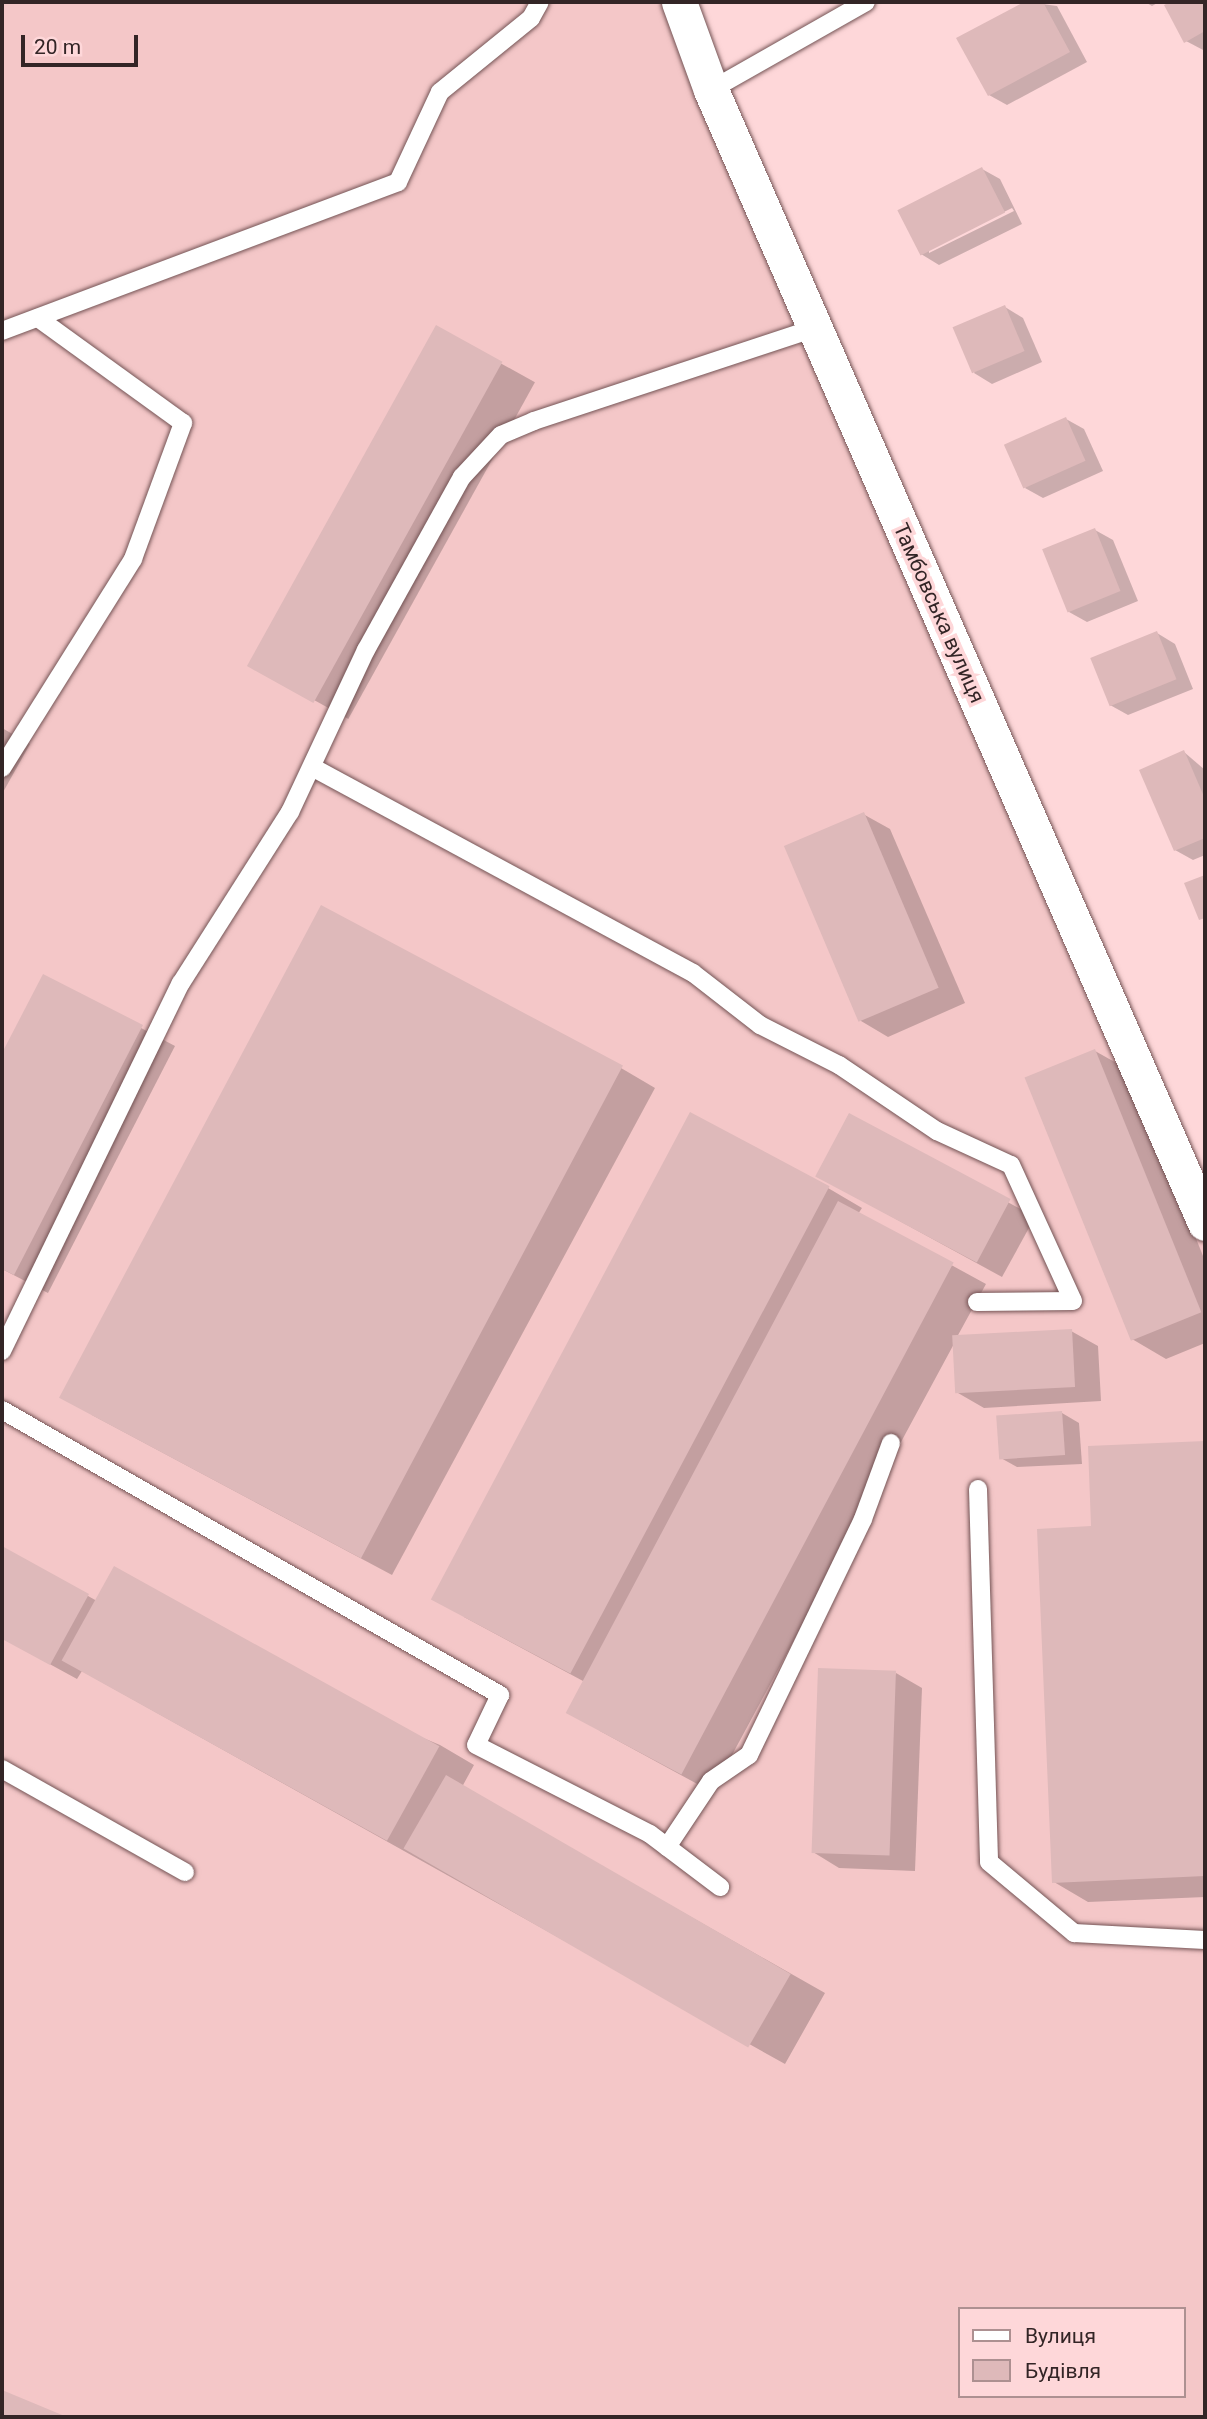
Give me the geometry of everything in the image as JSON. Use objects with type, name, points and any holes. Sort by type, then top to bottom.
[{"type":"street","name":"Тамбовська вулиця","points":[[679,2],[712,90],[1205,1223]]},
{"type":"lane","points":[[2,331],[398,182],[440,92],[531,18],[540,2]]},
{"type":"lane","points":[[712,90],[866,2]]},
{"type":"lane","points":[[2,768],[133,559],[183,423],[37,318]]},
{"type":"lane","points":[[2,1352],[181,983],[290,812],[366,650],[462,477],[501,435],[656,376],[761,351],[815,328]]},
{"type":"lane","points":[[312,766],[693,973],[760,1025],[839,1065],[937,1131],[1011,1165],[1073,1301],[977,1302]]},
{"type":"lane","points":[[2,1410],[500,1695],[476,1745],[667,1847],[720,1887]]},
{"type":"lane","points":[[667,1847],[711,1781],[749,1755],[863,1519],[891,1444]]},
{"type":"lane","points":[[978,1489],[989,1862],[1074,1933],[1205,1940]]},
{"type":"lane","points":[[2,1769],[185,1872]]},
{"type":"shaded area","points":[[2,2],[682,2],[1205,1225],[1205,2417],[2,2417]]},
{"type":"building","points":[[1024,2],[1043,2],[1070,52],[988,96],[956,38]]},
{"type":"building","points":[[1170,2],[1205,2],[1205,31],[1184,43],[1164,5]]},
{"type":"building","points":[[982,167],[1005,212],[921,256],[897,210]]},
{"type":"building","points":[[1005,305],[1025,351],[972,373],[953,327]]},
{"type":"building","points":[[436,325],[502,362],[313,703],[247,666]]},
{"type":"building","points":[[1066,417],[1086,461],[1023,489],[1004,445]]},
{"type":"building","points":[[1095,528],[1120,591],[1068,612],[1042,549]]},
{"type":"building","points":[[1157,631],[1176,679],[1110,706],[1090,658]]},
{"type":"building","points":[[1184,750],[1205,799],[1205,838],[1174,851],[1139,770]]},
{"type":"building","points":[[864,812],[939,988],[859,1022],[784,846]]},
{"type":"building","points":[[1205,875],[1205,918],[1199,920],[1184,883]]},
{"type":"building","points":[[321,905],[623,1066],[361,1558],[59,1398]]},
{"type":"building","points":[[43,974],[143,1025],[14,1275],[2,1269],[2,1053]]},
{"type":"building","points":[[1095,1049],[1201,1312],[1131,1341],[1025,1077]]},
{"type":"building","points":[[690,1112],[830,1186],[570,1674],[431,1599]]},
{"type":"building","points":[[849,1113],[1011,1199],[977,1262],[815,1177]]},
{"type":"building","points":[[838,1201],[954,1263],[681,1775],[566,1713]]},
{"type":"building","points":[[1072,1329],[1075,1387],[955,1393],[952,1335]]},
{"type":"building","points":[[1062,1411],[1065,1455],[999,1459],[996,1416]]},
{"type":"building","points":[[1205,1441],[1205,1876],[1052,1883],[1037,1529],[1091,1526],[1088,1446]]},
{"type":"building","points":[[2,1546],[89,1594],[50,1665],[2,1639]]},
{"type":"building","points":[[114,1566],[439,1746],[387,1841],[62,1660]]},
{"type":"building","points":[[818,1668],[896,1671],[889,1856],[812,1853]]},
{"type":"building","points":[[446,1775],[791,1974],[748,2048],[404,1849]]},
{"type":"building","points":[[2,2390],[67,2417],[2,2417]]}]
